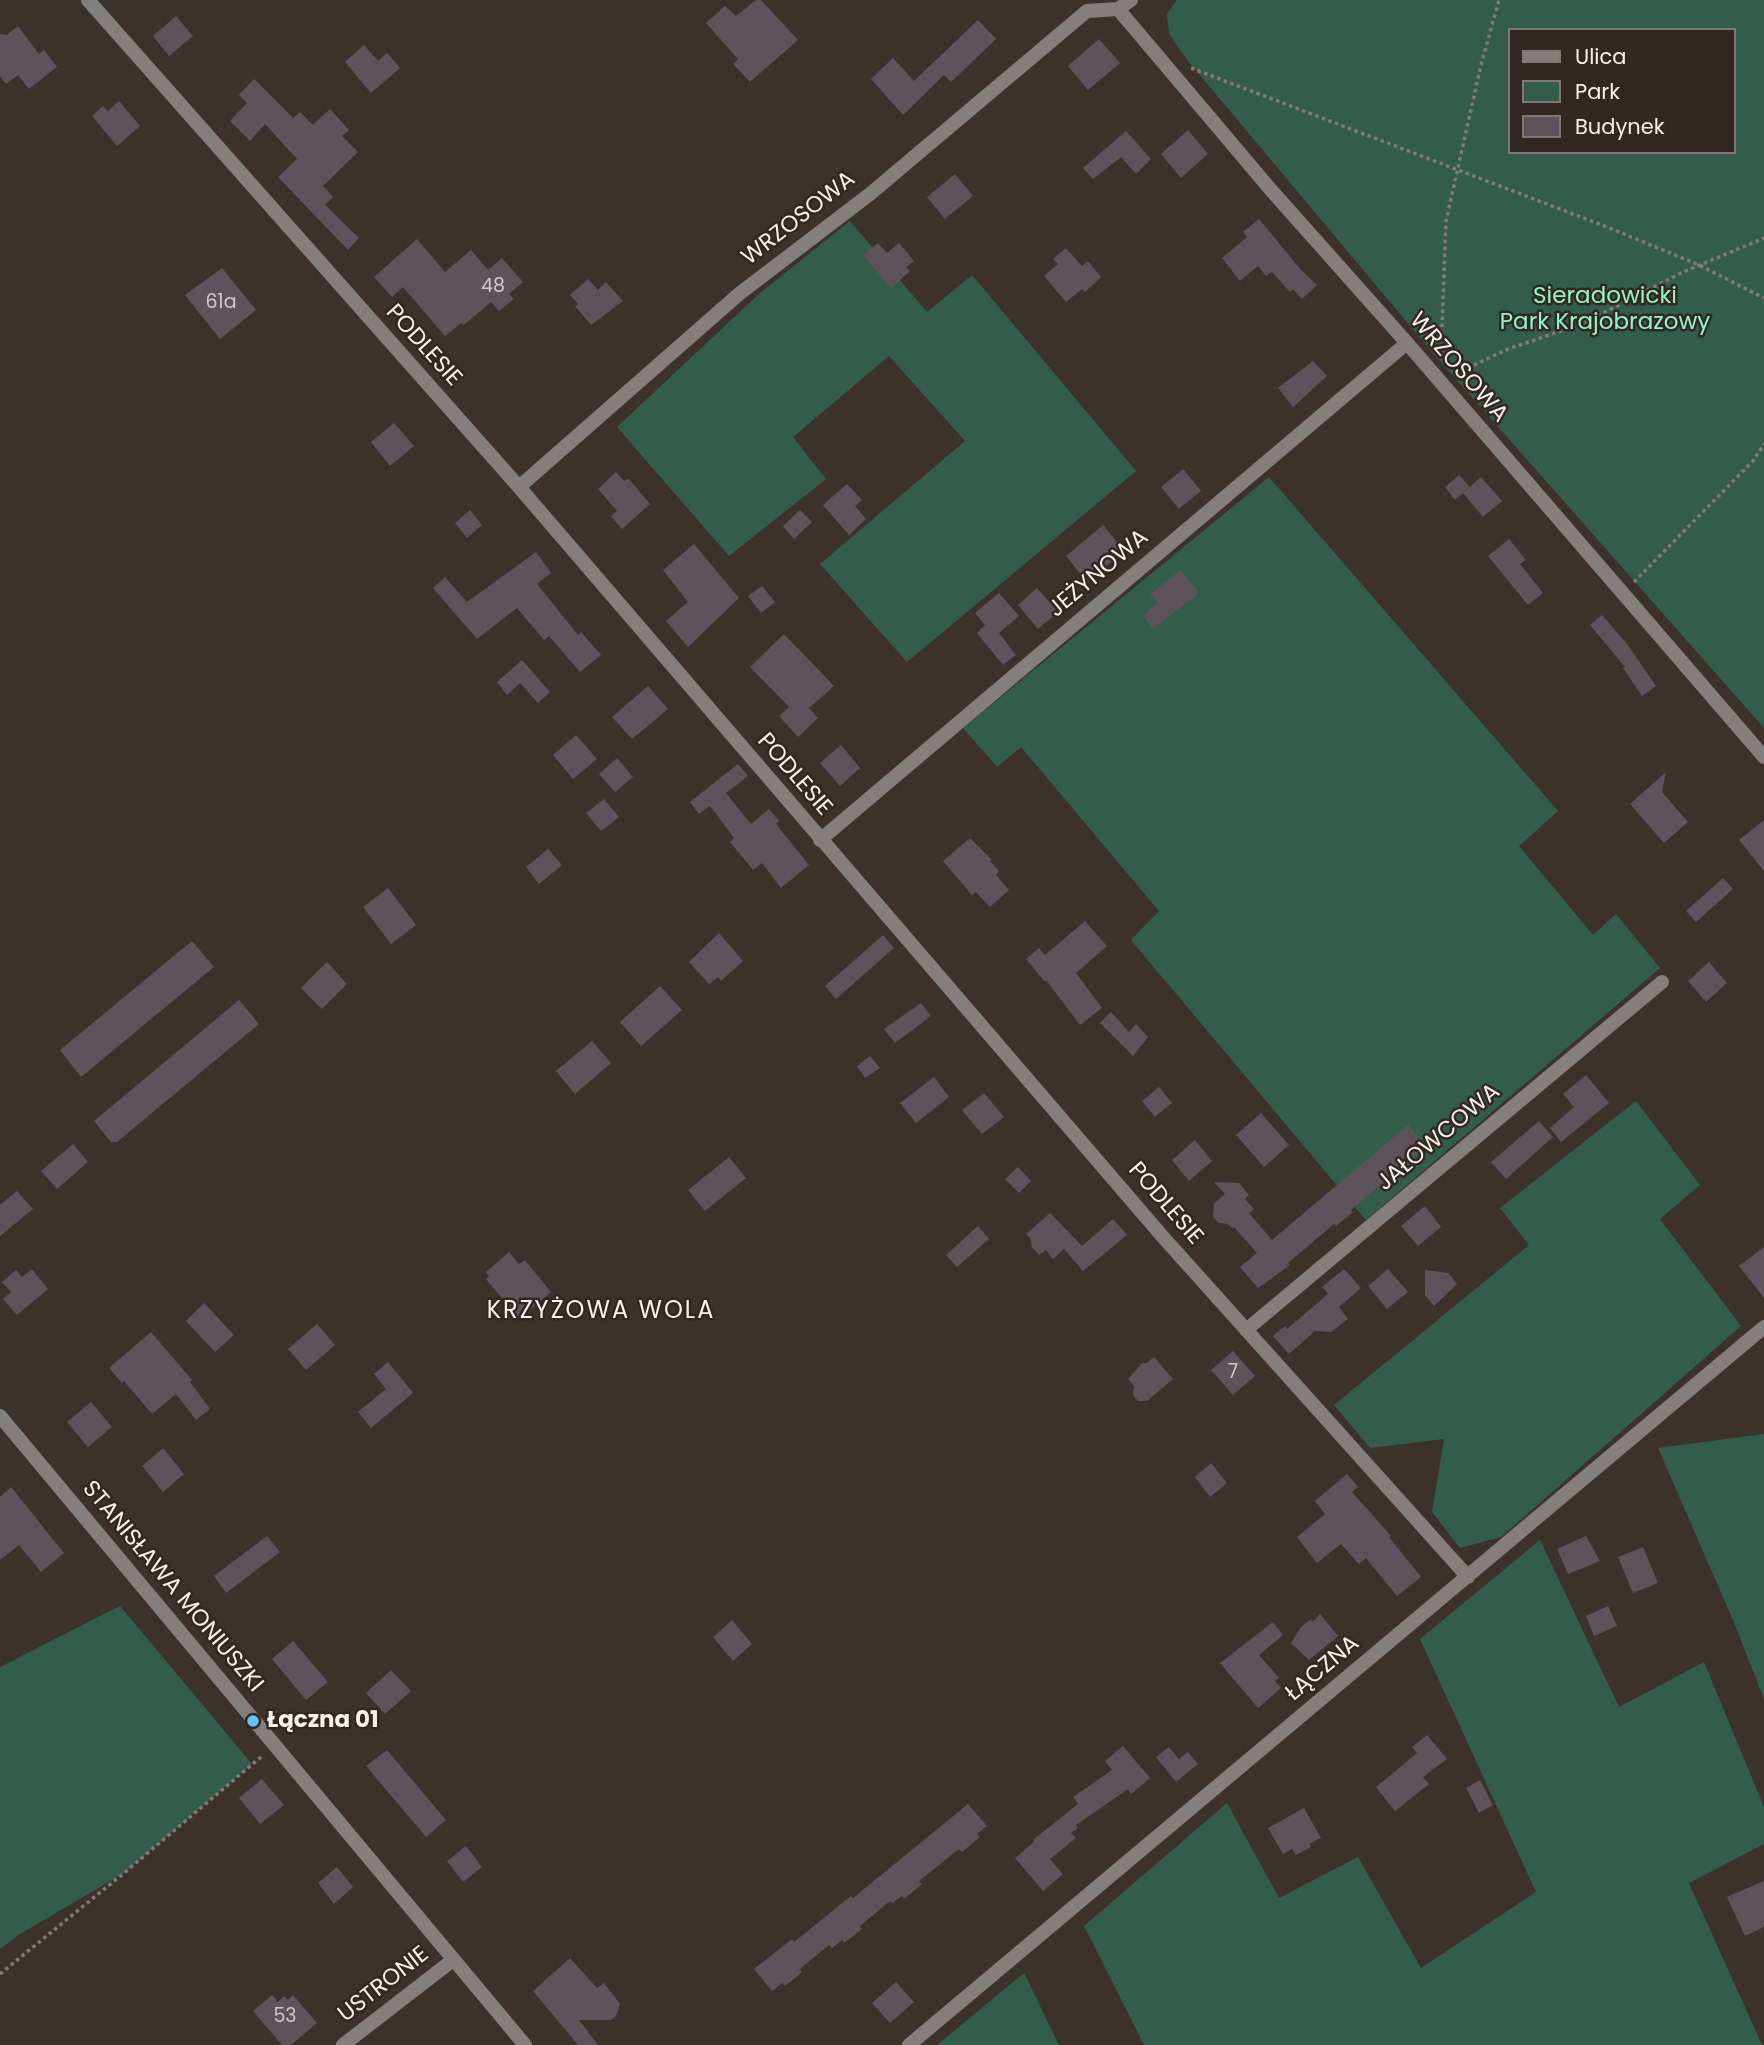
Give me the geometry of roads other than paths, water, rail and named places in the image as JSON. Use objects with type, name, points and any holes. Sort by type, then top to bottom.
[{"type":"street","name":"PODLESIE","points":[[88,0],[519,487],[820,840],[1245,1329],[1468,1577]]},
{"type":"street","name":"WRZOSOWA","points":[[519,487],[739,294],[870,194],[1087,11],[1118,9],[1131,0]]},
{"type":"street","name":"WRZOSOWA","points":[[1118,9],[1280,200],[1764,757]]},
{"type":"street","name":"JEŻYNOWA","points":[[820,840],[1407,343]]},
{"type":"street","name":"JAŁOWCOWA","points":[[1245,1329],[1662,982]]},
{"type":"street","name":"ŁĄCZNA","points":[[909,2045],[1764,1327]]},
{"type":"street","name":"STANISŁAWA MONIUSZKI","points":[[0,1416],[525,2045]]},
{"type":"street","name":"USTRONIE","points":[[343,2045],[453,1961]]},
{"type":"place","name":"Łączna 01","points":[[253,1721]]},
{"type":"district","name":"KRZYŻOWA WOLA","points":[[601,1312]]},
{"type":"park label","name":"Sieradowicki Park Krajobrazowy","points":[[1605,310]]}]
